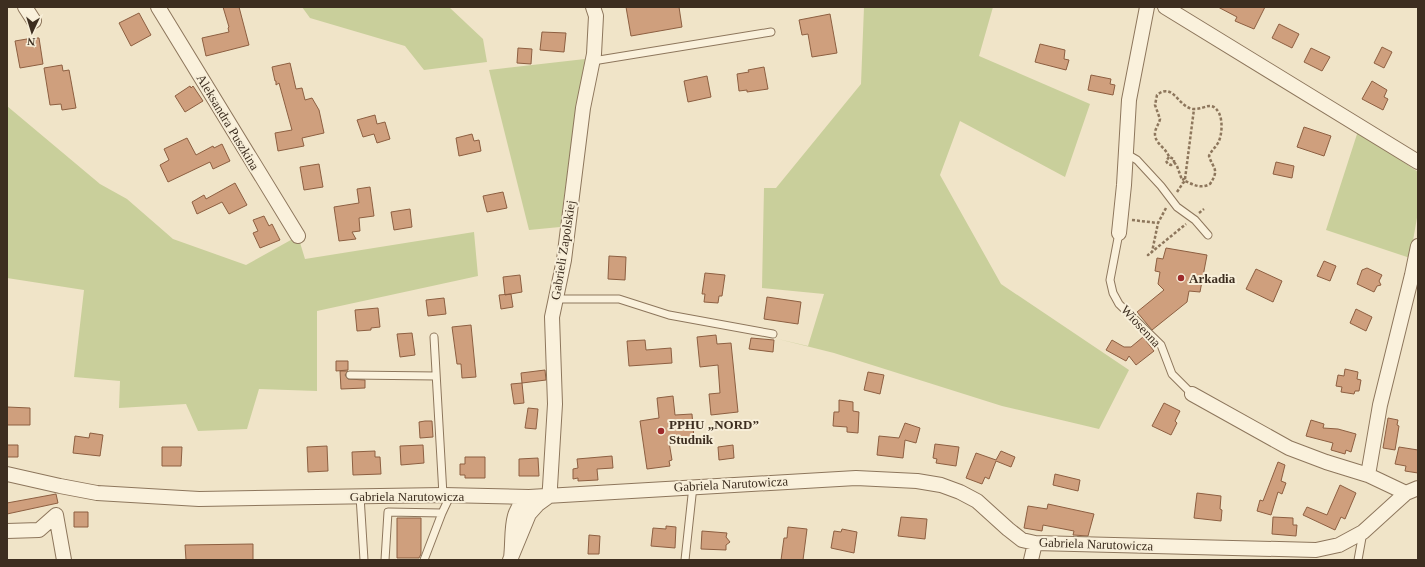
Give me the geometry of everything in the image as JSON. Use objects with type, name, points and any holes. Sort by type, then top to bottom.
[{"type":"street","points":[[25,7],[34,21]]},
{"type":"street","name":"Aleksandra Puszkina","points":[[158,7],[298,236]]},
{"type":"street","name":"Gabrieli Zapolskiej","points":[[549,496],[555,404],[552,317],[564,260],[583,108],[593,61],[596,16],[592,7]]},
{"type":"street","name":"Wiosenna","points":[[1119,233],[1124,185],[1129,100],[1148,7]]},
{"type":"street","points":[[1165,7],[1418,162]]},
{"type":"street","points":[[1368,475],[1380,405],[1418,246]]},
{"type":"street","name":"Wiosenna","points":[[1192,394],[1290,448],[1326,462],[1412,491]]},
{"type":"street","name":"Gabriela Narutowicza","points":[[7,474],[68,488],[97,492],[199,499],[446,495],[529,497],[693,486],[856,478],[917,481],[941,485],[960,492],[977,501],[1022,540],[1035,543],[1316,550],[1339,545],[1364,532],[1412,491]]},
{"type":"street","points":[[500,496],[508,505],[513,519]]},
{"type":"street","points":[[529,514],[538,504],[549,496]]},
{"type":"street","points":[[529,497],[531,508],[511,559],[513,519],[519,504],[529,497]]},
{"type":"street","points":[[7,531],[39,530],[56,515],[64,560]]},
{"type":"street","points":[[1031,560],[1035,543]]},
{"type":"lane","points":[[593,61],[771,32]]},
{"type":"lane","points":[[1125,153],[1137,160],[1177,207],[1195,220],[1208,235]]},
{"type":"lane","name":"Wiosenna","points":[[1119,233],[1110,280],[1113,293],[1119,304],[1161,345],[1172,374],[1192,394]]},
{"type":"lane","points":[[556,299],[619,299],[669,314],[774,334]]},
{"type":"lane","points":[[424,560],[442,513],[446,495],[434,337]]},
{"type":"lane","points":[[350,375],[436,376]]},
{"type":"lane","points":[[685,560],[693,486]]},
{"type":"lane","points":[[360,496],[364,560]]},
{"type":"lane","points":[[385,560],[388,512],[442,513]]},
{"type":"lane","points":[[1358,560],[1364,532]]},
{"type":"path","points":[[1162,91],[1173,93],[1182,103],[1194,109],[1206,106],[1216,109],[1221,118],[1221,130],[1218,142],[1209,156],[1215,166],[1212,182],[1208,186],[1200,187],[1184,181],[1173,157],[1169,157],[1166,150],[1159,144],[1155,136],[1160,119],[1155,105],[1157,95],[1162,91]]},
{"type":"path","points":[[1187,223],[1148,255],[1152,252],[1158,223],[1171,199],[1184,181],[1194,109]]},
{"type":"path","points":[[1169,157],[1166,161],[1168,164],[1171,165],[1174,162]]},
{"type":"path","points":[[1198,213],[1204,209]]},
{"type":"path","points":[[1125,219],[1158,223]]},
{"type":"green space","points":[[302,7],[449,7],[483,39],[487,62],[424,70],[405,46],[310,18]]},
{"type":"green space","points":[[864,7],[993,7],[979,56],[1090,104],[1065,177],[960,121],[940,175],[1001,284],[1129,370],[1099,429],[1002,406],[834,353],[778,339],[808,346],[824,294],[762,288],[764,188],[776,188],[861,84]]},
{"type":"green space","points":[[585,59],[574,123],[560,227],[529,230],[489,70]]},
{"type":"green space","points":[[7,106],[100,184],[127,199],[173,239],[246,265],[298,236],[305,259],[474,232],[478,276],[317,311],[317,391],[259,389],[247,429],[198,431],[186,404],[119,408],[120,381],[74,377],[84,290],[7,278]]},
{"type":"green space","points":[[1358,131],[1418,172],[1418,212],[1410,258],[1326,230]]},
{"type":"building","points":[[223,7],[239,7],[249,45],[206,56],[202,38],[229,32]]},
{"type":"building","points":[[626,7],[679,7],[682,27],[631,36]]},
{"type":"building","points":[[1218,7],[1265,7],[1254,29],[1235,21],[1237,17]]},
{"type":"building","points":[[139,13],[151,35],[131,46],[119,23]]},
{"type":"building","points":[[830,14],[837,53],[812,57],[808,34],[802,35],[799,20]]},
{"type":"building","points":[[1279,24],[1299,34],[1292,48],[1272,38]]},
{"type":"building","points":[[542,32],[566,33],[564,52],[540,50]]},
{"type":"building","points":[[39,38],[43,64],[20,68],[15,41]]},
{"type":"building","points":[[1040,44],[1065,50],[1064,59],[1069,60],[1066,70],[1035,62]]},
{"type":"building","points":[[1382,47],[1392,52],[1384,68],[1374,63]]},
{"type":"building","points":[[518,48],[532,49],[531,64],[517,63]]},
{"type":"building","points":[[1311,48],[1330,57],[1322,71],[1304,62]]},
{"type":"building","points":[[290,63],[296,89],[302,88],[305,100],[312,98],[319,110],[324,133],[302,138],[304,146],[278,151],[275,133],[292,130],[279,83],[276,85],[272,67]]},
{"type":"building","points":[[62,65],[63,71],[69,70],[76,108],[62,110],[61,104],[50,105],[44,68]]},
{"type":"building","points":[[764,67],[768,89],[747,92],[747,90],[739,91],[737,74]]},
{"type":"building","points":[[1091,75],[1111,79],[1110,84],[1115,85],[1113,95],[1088,90]]},
{"type":"building","points":[[707,76],[711,97],[688,102],[684,81]]},
{"type":"building","points":[[1372,81],[1387,90],[1384,97],[1388,99],[1383,110],[1362,99]]},
{"type":"building","points":[[190,86],[191,88],[193,86],[203,101],[185,112],[175,96]]},
{"type":"building","points":[[375,115],[377,124],[385,122],[390,139],[377,143],[374,134],[363,137],[357,120]]},
{"type":"building","points":[[1304,127],[1331,136],[1324,156],[1297,147]]},
{"type":"building","points":[[472,134],[474,141],[479,140],[481,151],[459,156],[456,138]]},
{"type":"building","points":[[187,138],[196,155],[213,146],[214,148],[222,144],[230,161],[213,169],[210,162],[168,182],[160,165],[169,160],[164,149]]},
{"type":"building","points":[[1276,162],[1294,166],[1292,178],[1273,174]]},
{"type":"building","points":[[319,164],[323,187],[304,190],[300,167]]},
{"type":"building","points":[[235,183],[247,205],[229,214],[222,202],[197,214],[192,202],[204,195],[206,199]]},
{"type":"building","points":[[370,187],[374,216],[359,218],[360,231],[352,232],[356,239],[339,241],[334,207],[359,203],[357,189]]},
{"type":"building","points":[[503,192],[507,208],[487,212],[483,196]]},
{"type":"building","points":[[410,209],[412,227],[394,230],[391,212]]},
{"type":"building","points":[[264,216],[269,226],[272,224],[280,240],[260,248],[253,233],[258,231],[253,220]]},
{"type":"building","name":"Arkadia","points":[[1166,248],[1207,255],[1200,292],[1189,291],[1187,302],[1152,330],[1137,312],[1164,290],[1158,284],[1160,272],[1155,271],[1157,258],[1163,259]]},
{"type":"building","points":[[609,256],[626,257],[625,280],[608,279]]},
{"type":"building","points":[[1324,261],[1336,266],[1330,281],[1317,276]]},
{"type":"building","points":[[1367,268],[1382,275],[1379,281],[1381,285],[1377,286],[1374,292],[1357,284],[1362,270]]},
{"type":"building","points":[[1256,269],[1282,281],[1273,302],[1246,289]]},
{"type":"building","points":[[705,273],[725,275],[722,296],[719,296],[718,303],[704,302],[705,294],[702,294]]},
{"type":"building","points":[[520,275],[522,292],[505,295],[503,277]]},
{"type":"building","points":[[511,294],[513,307],[501,309],[499,295]]},
{"type":"building","points":[[767,297],[801,302],[798,324],[764,319]]},
{"type":"building","points":[[444,298],[446,314],[428,316],[426,300]]},
{"type":"building","points":[[378,308],[380,327],[371,328],[371,330],[357,331],[355,310]]},
{"type":"building","points":[[1356,309],[1372,317],[1366,331],[1350,323]]},
{"type":"building","points":[[471,325],[476,377],[462,378],[461,364],[457,364],[452,327]]},
{"type":"building","points":[[412,333],[415,355],[400,357],[397,334]]},
{"type":"building","points":[[716,335],[717,344],[731,343],[738,412],[711,415],[709,394],[720,393],[718,365],[700,367],[697,337]]},
{"type":"building","points":[[1143,337],[1154,351],[1136,365],[1129,356],[1126,361],[1106,350],[1112,340],[1124,347],[1131,347]]},
{"type":"building","points":[[751,338],[774,340],[773,352],[749,349]]},
{"type":"building","points":[[645,340],[646,350],[671,348],[672,363],[629,366],[627,341]]},
{"type":"building","points":[[336,361],[348,361],[348,370],[336,371]]},
{"type":"building","points":[[1345,369],[1358,372],[1357,379],[1361,380],[1359,391],[1355,391],[1354,394],[1341,392],[1342,387],[1336,386],[1338,375],[1344,376]]},
{"type":"building","points":[[545,370],[546,380],[522,383],[521,373]]},
{"type":"building","points":[[340,371],[348,371],[345,375],[348,379],[365,380],[365,388],[341,389]]},
{"type":"building","points":[[868,372],[884,375],[880,394],[864,390]]},
{"type":"building","points":[[522,383],[524,403],[514,404],[511,384]]},
{"type":"building","name":"PPHU „NORD” Studnik","points":[[673,396],[675,415],[692,414],[694,439],[669,442],[672,460],[669,461],[670,466],[647,469],[640,421],[659,418],[657,398]]},
{"type":"building","points":[[839,400],[853,402],[853,411],[859,412],[858,433],[847,432],[847,427],[833,426],[834,412],[839,412]]},
{"type":"building","points":[[1164,403],[1180,411],[1175,421],[1177,423],[1171,435],[1152,426]]},
{"type":"building","points":[[7,407],[30,408],[30,425],[7,425]]},
{"type":"building","points":[[528,408],[538,409],[536,429],[525,428]]},
{"type":"building","points":[[1388,418],[1398,420],[1397,425],[1399,426],[1395,450],[1383,448]]},
{"type":"building","points":[[1311,420],[1324,424],[1323,428],[1338,429],[1356,434],[1351,452],[1346,450],[1345,454],[1331,450],[1333,443],[1306,436]]},
{"type":"building","points":[[432,421],[433,437],[420,438],[419,422]]},
{"type":"building","points":[[905,423],[920,428],[916,443],[905,440],[903,458],[877,455],[879,436],[899,438]]},
{"type":"building","points":[[90,433],[103,435],[100,456],[73,453],[75,436],[89,438]]},
{"type":"building","points":[[935,444],[959,447],[956,466],[936,463],[937,459],[933,458]]},
{"type":"building","points":[[7,445],[18,445],[18,457],[7,457]]},
{"type":"building","points":[[423,445],[424,463],[401,465],[400,446]]},
{"type":"building","points":[[733,445],[734,458],[719,460],[718,447]]},
{"type":"building","points":[[327,446],[328,471],[308,472],[307,447]]},
{"type":"building","points":[[162,447],[182,447],[181,466],[162,466]]},
{"type":"building","points":[[1399,447],[1418,450],[1418,473],[1405,471],[1406,466],[1395,464]]},
{"type":"building","points":[[375,451],[375,457],[380,457],[381,474],[353,475],[352,452]]},
{"type":"building","points":[[1001,451],[1015,457],[1011,467],[996,461],[989,479],[985,477],[982,484],[966,478],[976,453],[996,460]]},
{"type":"building","points":[[612,456],[613,468],[597,469],[598,480],[578,481],[578,478],[573,479],[573,469],[578,468],[577,459]]},
{"type":"building","points":[[465,457],[485,457],[485,478],[465,478],[465,475],[460,475],[460,464],[465,464]]},
{"type":"building","points":[[538,458],[539,476],[519,476],[519,459]]},
{"type":"building","points":[[1278,462],[1285,465],[1281,481],[1286,483],[1282,494],[1278,492],[1271,515],[1257,511],[1260,500],[1263,501]]},
{"type":"building","points":[[1055,474],[1080,480],[1078,491],[1053,485]]},
{"type":"building","points":[[1340,485],[1356,493],[1345,519],[1341,517],[1335,530],[1303,515],[1307,507],[1327,515]]},
{"type":"building","points":[[1197,493],[1221,496],[1221,521],[1194,518]]},
{"type":"building","points":[[56,494],[58,503],[7,514],[7,503]]},
{"type":"building","points":[[1048,504],[1094,514],[1088,536],[1073,535],[1074,531],[1043,525],[1042,531],[1024,528],[1028,506],[1047,509]]},
{"type":"building","points":[[74,512],[88,512],[88,527],[74,527]]},
{"type":"building","points":[[901,517],[927,519],[925,539],[898,536]]},
{"type":"building","points":[[1273,517],[1293,518],[1293,525],[1297,525],[1296,536],[1272,534]]},
{"type":"building","points":[[397,518],[421,518],[421,554],[419,558],[397,558]]},
{"type":"building","points":[[666,526],[676,527],[675,548],[651,546],[653,528],[666,529]]},
{"type":"building","points":[[788,527],[807,529],[803,560],[781,560],[784,538],[787,538]]},
{"type":"building","points":[[842,529],[857,532],[854,553],[831,548],[834,531],[841,532]]},
{"type":"building","points":[[702,531],[727,533],[726,537],[730,542],[726,545],[726,550],[701,549]]},
{"type":"building","points":[[589,535],[600,536],[599,554],[588,554]]},
{"type":"building","points":[[253,544],[253,560],[186,560],[185,545]]},
{"type":"place","name":"Arkadia","points":[[1181,278]]},
{"type":"place","name":"PPHU „NORD” Studnik","points":[[661,431]]}]
